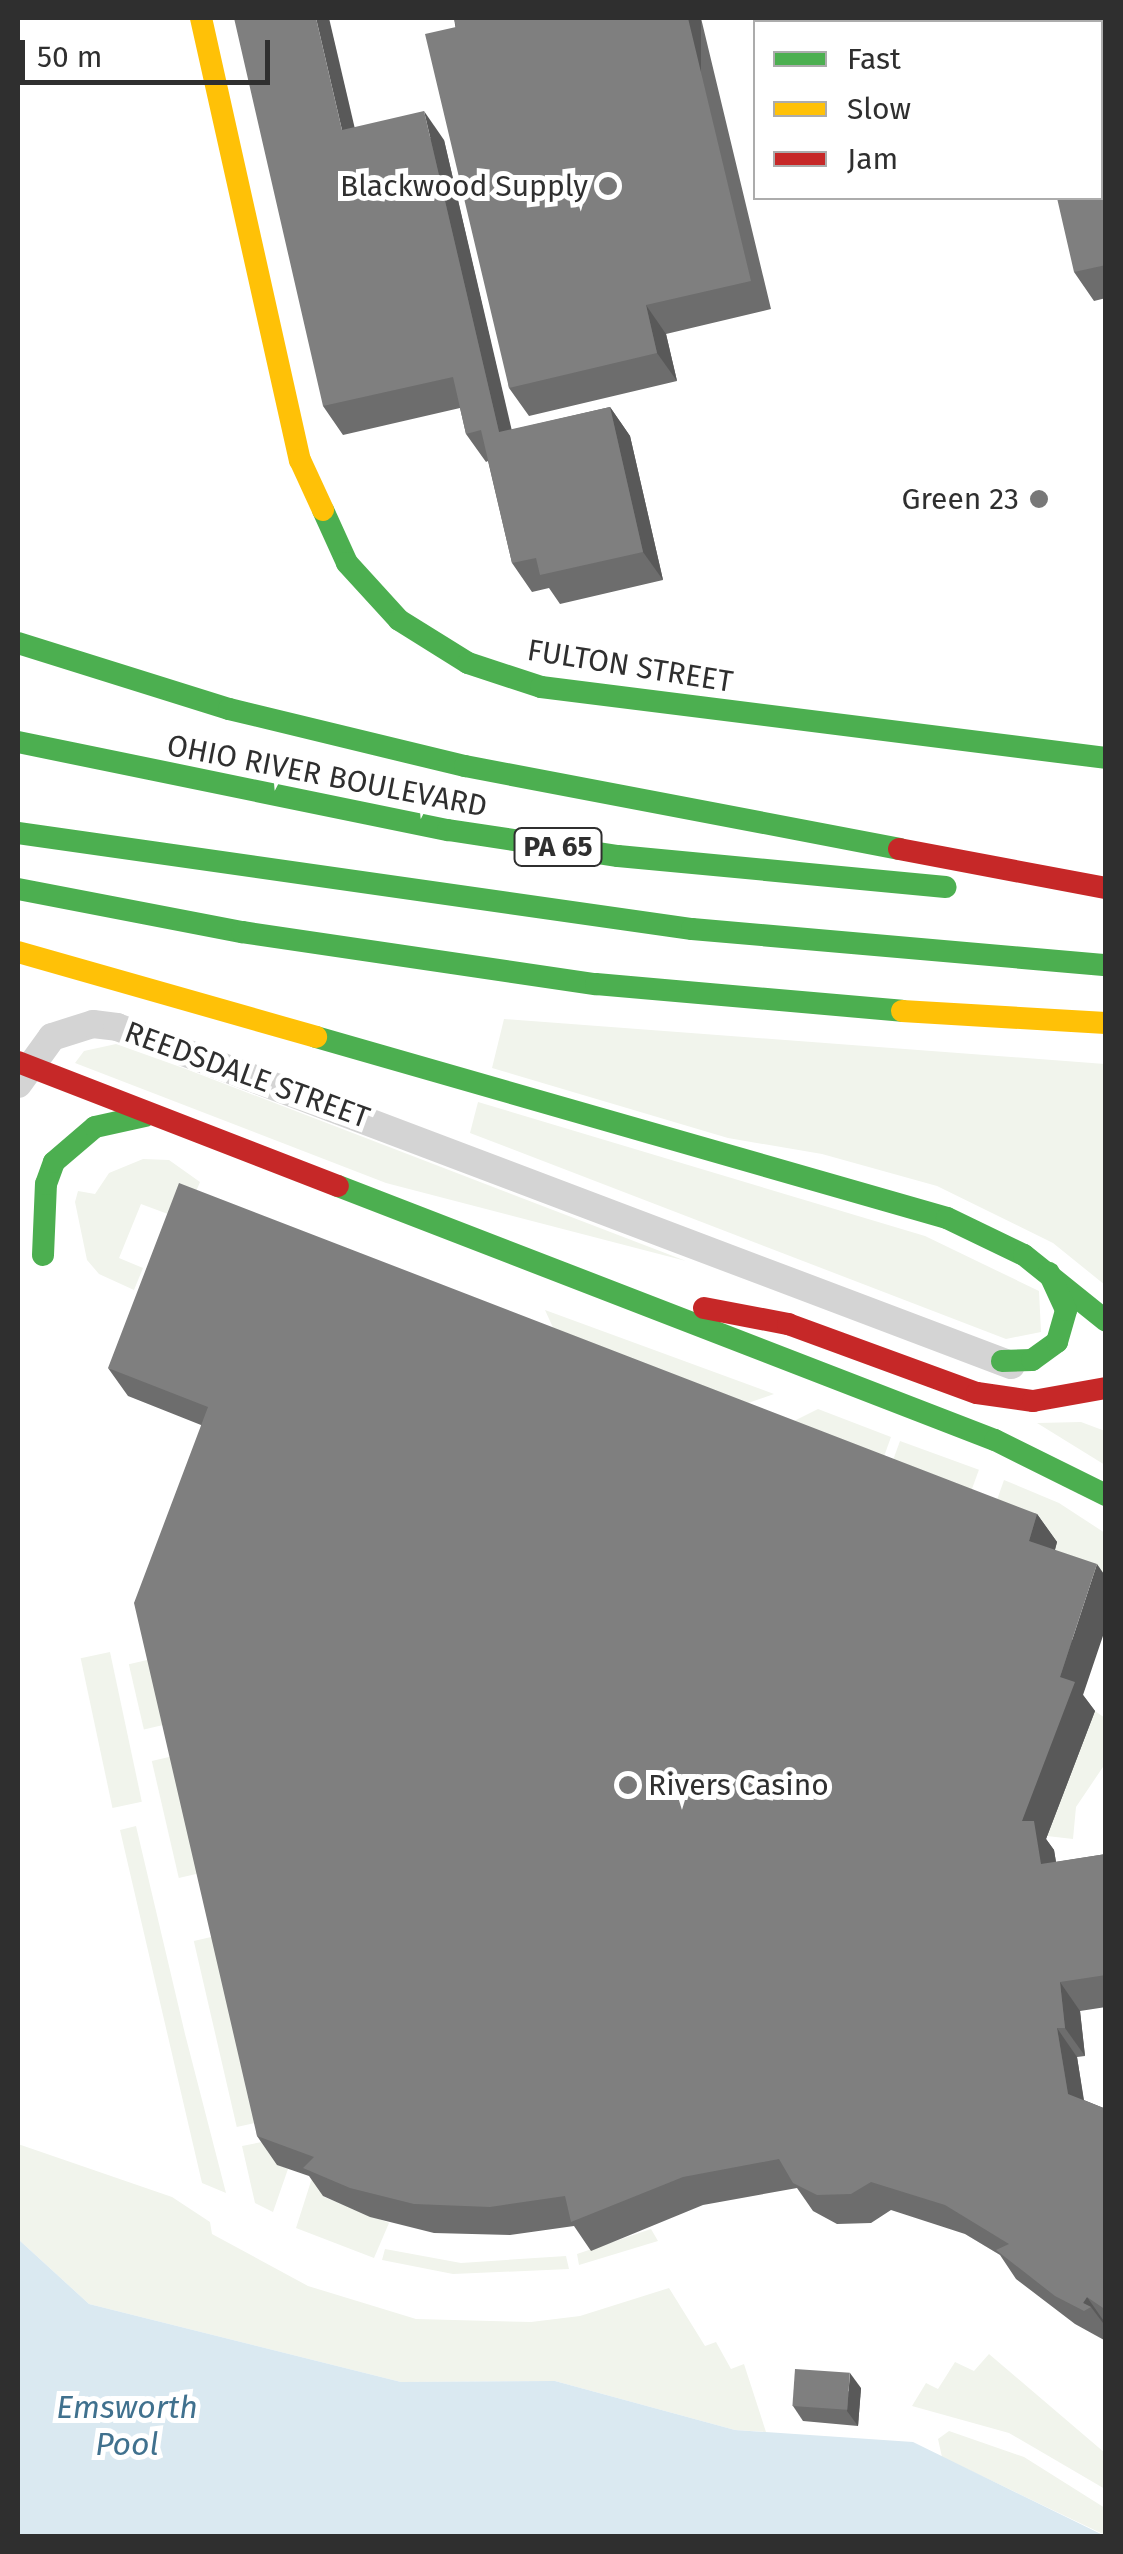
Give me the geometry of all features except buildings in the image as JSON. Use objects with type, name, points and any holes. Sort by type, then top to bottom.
[{"type":"main road","name":"FULTON STREET","points":[[200,18],[300,460],[337,548],[399,620],[468,663],[540,687],[1100,760]]},
{"type":"main road","points":[[18,643],[230,709],[464,766],[1106,888]]},
{"type":"main road","name":"OHIO RIVER BOULEVARD","points":[[18,742],[448,830],[637,858],[974,889],[1106,896]]},
{"type":"main road","points":[[18,833],[692,929],[1106,965]]},
{"type":"main road","points":[[18,867],[242,932]]},
{"type":"main road","points":[[18,888],[242,932],[778,1004],[1106,1024]]},
{"type":"main road","points":[[18,952],[946,1218],[1049,1273],[1106,1321]]},
{"type":"main road","name":"REEDSDALE STREET","points":[[20,1071],[995,1440],[1106,1494]]},
{"type":"main road","points":[[43,1254],[46,1184],[54,1162],[95,1126],[146,1116]]},
{"type":"main road","points":[[1002,1361],[1032,1360],[1057,1342],[1066,1310],[1049,1273]]},
{"type":"main road","points":[[602,1289],[788,1324],[977,1393],[1033,1402],[1106,1388]]},
{"type":"street","name":"REEDSDALE STREET","points":[[20,1071],[37,1049],[73,1027],[131,1031],[1002,1361],[1106,1410]]},
{"type":"street","points":[[18,1225],[43,1254]]},
{"type":"shaded area","points":[[504,1019],[1105,1064],[1105,1285],[1053,1243],[937,1186],[822,1154],[728,1138],[492,1068]]},
{"type":"shaded area","points":[[116,1044],[686,1261],[386,1183],[75,1063],[84,1051]]},
{"type":"shaded area","points":[[478,1102],[925,1236],[1039,1291],[1041,1332],[1006,1339],[470,1133]]},
{"type":"shaded area","points":[[143,1159],[169,1160],[200,1182],[184,1220],[141,1204],[119,1258],[143,1268],[134,1290],[99,1274],[87,1260],[75,1202],[78,1191],[95,1194],[109,1173]]},
{"type":"shaded area","points":[[545,1310],[774,1394],[719,1413],[565,1354]]},
{"type":"shaded area","points":[[818,1409],[891,1437],[878,1473],[786,1425]]},
{"type":"shaded area","points":[[1081,1422],[1105,1431],[1105,1465],[1037,1423]]},
{"type":"shaded area","points":[[900,1441],[979,1470],[966,1505],[887,1477]]},
{"type":"shaded area","points":[[1004,1480],[1059,1503],[1105,1533],[1106,1585],[991,1517]]},
{"type":"shaded area","points":[[110,1652],[142,1802],[112,1808],[81,1658]]},
{"type":"shaded area","points":[[160,1657],[175,1722],[144,1729],[129,1664]]},
{"type":"shaded area","points":[[1095,1711],[1105,1718],[1105,1764],[1076,1807],[1073,1839],[1047,1836]]},
{"type":"shaded area","points":[[182,1754],[209,1871],[179,1878],[152,1761]]},
{"type":"shaded area","points":[[136,1826],[226,2193],[202,2183],[120,1830]]},
{"type":"shaded area","points":[[224,1934],[267,2120],[237,2127],[194,1941]]},
{"type":"shaded area","points":[[272,2140],[277,2164],[288,2169],[273,2212],[255,2203],[242,2146]]},
{"type":"shaded area","points":[[18,2144],[172,2197],[210,2222],[212,2234],[308,2286],[416,2319],[531,2322],[580,2316],[669,2288],[705,2346],[716,2342],[731,2369],[744,2364],[766,2432],[735,2430],[555,2381],[401,2382],[89,2304],[18,2239]]},
{"type":"shaded area","points":[[312,2178],[324,2197],[389,2223],[374,2258],[296,2228]]},
{"type":"shaded area","points":[[651,2229],[658,2241],[579,2265],[577,2254]]},
{"type":"shaded area","points":[[385,2249],[461,2263],[566,2256],[569,2269],[453,2274],[382,2260]]},
{"type":"shaded area","points":[[989,2354],[1105,2453],[1105,2489],[1009,2433],[912,2406],[926,2383],[938,2389],[955,2362],[974,2371]]},
{"type":"shaded area","points":[[949,2431],[1024,2457],[1105,2508],[1105,2535],[942,2457],[938,2439]]},
{"type":"water","name":"Emsworth Pool","points":[[18,2239],[89,2304],[401,2382],[555,2381],[735,2430],[913,2442],[1105,2536],[18,2536]]},
{"type":"traffic: fast","points":[[323,510],[347,563],[399,620],[468,663],[541,687],[1106,758]]},
{"type":"traffic: fast","points":[[18,643],[229,709],[465,766],[899,849]]},
{"type":"traffic: fast","points":[[18,742],[448,830],[618,856],[946,887]]},
{"type":"traffic: fast","points":[[18,833],[692,929],[1106,965]]},
{"type":"traffic: fast","points":[[18,889],[242,932],[596,984],[902,1011]]},
{"type":"traffic: fast","points":[[316,1037],[947,1218],[1024,1255],[1106,1321]]},
{"type":"traffic: fast","points":[[43,1255],[46,1184],[54,1162],[95,1127],[145,1116]]},
{"type":"traffic: fast","points":[[338,1186],[995,1440],[1106,1495]]},
{"type":"traffic: fast","points":[[1002,1361],[1032,1360],[1057,1342],[1066,1310],[1049,1273]]},
{"type":"traffic: slow","points":[[201,18],[300,460],[323,510]]},
{"type":"traffic: slow","points":[[18,952],[316,1037]]},
{"type":"traffic: slow","points":[[902,1011],[1106,1023]]},
{"type":"traffic: jam","points":[[899,849],[1106,888]]},
{"type":"traffic: jam","points":[[18,1062],[338,1186]]},
{"type":"traffic: jam","points":[[704,1308],[788,1324],[977,1393],[1033,1401],[1106,1388]]},
{"type":"place","name":"Blackwood Supply","points":[[608,186]]},
{"type":"place","name":"Green 23","points":[[1039,499]]},
{"type":"place","name":"Rivers Casino","points":[[628,1785]]}]
